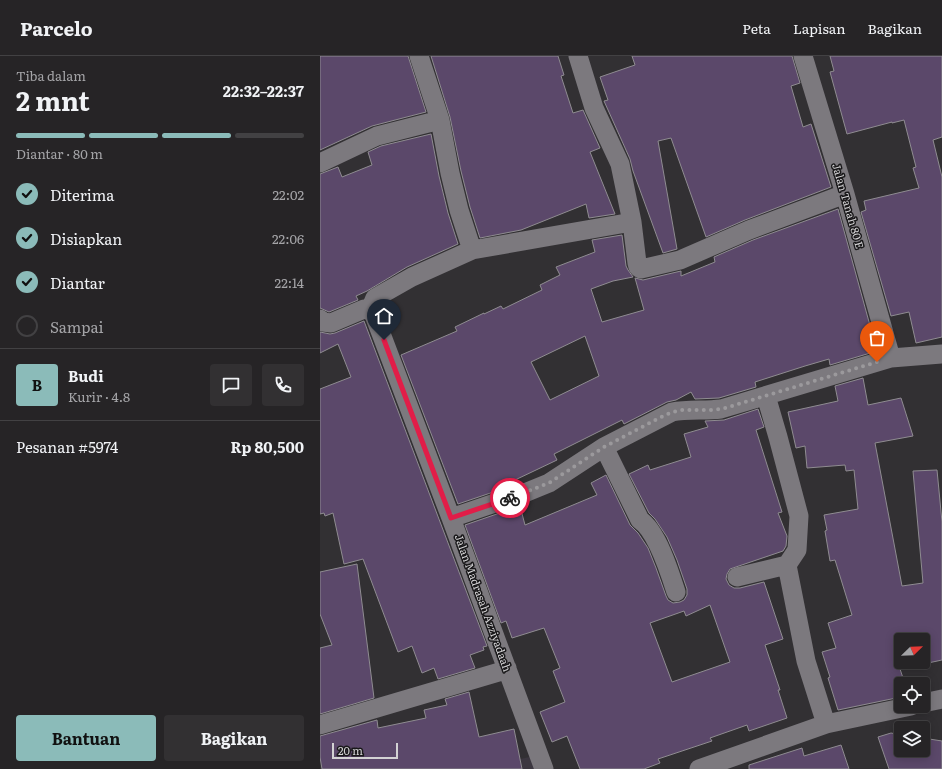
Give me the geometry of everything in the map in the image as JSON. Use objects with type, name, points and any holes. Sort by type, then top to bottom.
[{"type":"street","points":[[419,56],[440,120],[455,196],[472,250]]},
{"type":"street","points":[[578,56],[594,108],[620,164],[632,222],[637,263],[638,267],[641,269],[680,260],[748,230],[845,194]]},
{"type":"street","name":"Jalan Tanah 80 E","points":[[803,56],[845,194],[891,358]]},
{"type":"street","points":[[320,163],[377,136],[440,120]]},
{"type":"street","points":[[320,319],[323,322],[331,322],[364,309],[370,310],[374,298],[412,277],[472,250],[632,222]]},
{"type":"street","name":"Jalan Madrasah Azziyadaah","points":[[370,310],[374,315],[396,370],[544,769]]},
{"type":"street","points":[[451,518],[549,483],[604,447],[672,412],[682,410],[722,409],[891,358],[942,354]]},
{"type":"street","points":[[737,577],[787,565],[797,550],[799,516],[766,396]]},
{"type":"street","points":[[604,447],[640,520],[647,525],[665,558],[676,592]]},
{"type":"street","points":[[787,565],[806,661],[826,724]]},
{"type":"street","points":[[320,725],[499,672],[506,668]]},
{"type":"street","points":[[930,702],[942,699]]},
{"type":"street","points":[[699,769],[826,724],[894,710]]},
{"type":"shaded area","points":[[543,754],[549,769],[475,769]]},
{"type":"building","points":[[320,56],[408,56],[426,112],[372,126],[320,150]]},
{"type":"building","points":[[431,56],[558,56],[564,75],[561,76],[573,113],[583,110],[600,148],[590,152],[615,214],[589,218],[586,204],[521,230],[480,238],[461,171],[450,117]]},
{"type":"building","points":[[632,56],[792,56],[800,83],[791,86],[803,127],[811,124],[831,187],[745,220],[706,237],[671,138],[658,141],[677,249],[663,253],[630,159],[604,101],[608,100],[600,77],[635,65]]},
{"type":"building","points":[[830,56],[942,56],[942,137],[933,140],[942,177],[942,337],[916,343],[909,312],[891,316],[861,212],[866,210],[864,201],[919,188],[913,168],[916,167],[904,120],[847,134],[830,72],[834,71]]},
{"type":"building","points":[[431,134],[448,213],[458,244],[407,267],[356,296],[358,300],[329,312],[320,308],[320,174],[338,167],[342,177],[372,165],[368,152],[381,146]]},
{"type":"building","points":[[838,209],[877,351],[830,365],[829,359],[805,366],[755,382],[756,387],[719,398],[695,399],[691,392],[676,400],[667,402],[624,424],[622,420],[554,454],[557,460],[515,480],[517,484],[458,504],[401,355],[457,331],[455,327],[484,313],[501,306],[503,309],[542,290],[540,285],[560,275],[556,267],[595,252],[592,240],[622,235],[626,266],[633,277],[613,281],[591,289],[602,322],[644,310],[635,278],[643,280],[681,271],[681,276],[715,262],[714,257],[753,240]],"holes":[[[585,336],[599,376],[550,400],[531,362]]]},
{"type":"building","points":[[364,321],[487,646],[483,647],[484,650],[470,655],[475,668],[438,679],[434,668],[422,673],[412,646],[398,652],[363,559],[344,564],[333,513],[325,516],[324,513],[320,514],[320,389],[351,377],[338,344],[320,353],[320,332],[330,334],[335,333]]},
{"type":"building","points":[[863,378],[868,405],[901,398],[913,436],[875,443],[902,586],[923,583],[913,471],[937,470],[942,522],[942,660],[930,663],[930,633],[894,633],[894,669],[900,669],[903,677],[894,677],[894,698],[838,710],[822,652],[836,648],[828,623],[852,615],[835,560],[830,561],[824,515],[858,509],[854,470],[846,471],[845,465],[807,468],[805,446],[796,448],[788,412],[838,401],[835,386]]},
{"type":"building","points":[[758,409],[764,427],[756,430],[782,512],[778,513],[787,536],[786,546],[783,551],[730,569],[726,579],[729,585],[734,588],[764,582],[783,639],[765,645],[780,690],[778,690],[787,718],[749,731],[747,725],[710,738],[712,741],[658,759],[660,763],[644,769],[580,769],[567,736],[552,742],[540,712],[565,702],[553,671],[560,668],[544,628],[512,638],[506,621],[501,623],[465,525],[520,506],[525,525],[597,495],[591,483],[606,475],[630,525],[638,533],[648,548],[668,600],[673,603],[680,602],[684,600],[687,595],[687,589],[677,560],[667,537],[649,513],[629,474],[648,465],[650,470],[691,457],[684,434],[708,427],[705,421],[724,420]],"holes":[[[710,605],[730,662],[672,682],[650,623],[684,611],[686,616]]]},
{"type":"building","points":[[357,564],[374,698],[320,714],[320,648],[332,645],[320,614],[320,572]]},
{"type":"building","points":[[469,692],[479,737],[514,729],[522,769],[322,769],[320,757],[320,736],[377,720],[378,728],[426,718],[424,710],[447,705],[445,699]]},
{"type":"building","points":[[891,733],[894,734],[894,757],[930,757],[930,739],[942,741],[942,769],[889,769],[878,737]]},
{"type":"building","points":[[841,745],[849,769],[749,769],[749,765],[802,748],[804,756]]},
{"type":"way so far","points":[[510,498],[549,483],[604,447],[672,412],[682,410],[722,409],[877,362]]},
{"type":"route","points":[[384,340],[451,518],[510,498]]}]
